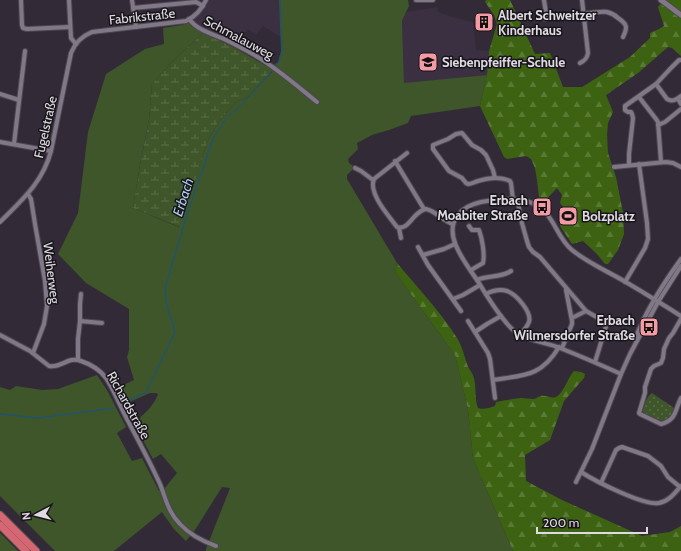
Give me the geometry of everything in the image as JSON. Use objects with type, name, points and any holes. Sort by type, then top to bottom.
[{"type":"highway","points":[[0,515],[36,551]]},
{"type":"highway","points":[[0,525],[26,551]]},
{"type":"street","points":[[21,0],[23,28],[70,28]]},
{"type":"street","points":[[69,0],[71,38],[76,44]]},
{"type":"street","points":[[132,0],[136,27]]},
{"type":"street","name":"Fabrikstraße","points":[[76,44],[86,34],[92,32],[179,22],[189,19],[195,15],[206,0]]},
{"type":"street","points":[[416,0],[434,0]]},
{"type":"street","points":[[544,0],[546,13],[545,19]]},
{"type":"street","points":[[580,63],[588,56],[582,0]]},
{"type":"street","points":[[661,0],[681,15]]},
{"type":"street","points":[[133,8],[196,2],[203,6]]},
{"type":"street","points":[[584,14],[604,12],[611,13],[626,25],[623,36]]},
{"type":"street","name":"Schmalauweg","points":[[189,19],[196,27],[226,40],[275,68],[317,102]]},
{"type":"street","name":"Fugelstraße","points":[[0,222],[28,194],[45,170],[51,151],[69,61],[76,44]]},
{"type":"street","points":[[14,144],[25,51]]},
{"type":"street","points":[[629,165],[633,118],[631,112],[626,111],[625,108],[656,84],[679,60],[681,60]]},
{"type":"street","points":[[656,84],[667,99],[672,101],[679,97],[681,104]]},
{"type":"street","points":[[0,94],[19,100]]},
{"type":"street","points":[[639,97],[656,119],[658,125],[661,162]]},
{"type":"street","points":[[658,125],[665,122],[681,109]]},
{"type":"street","points":[[495,178],[486,155],[472,145],[462,133],[456,134],[448,140],[432,145],[433,150],[448,171],[462,178],[466,183],[471,184],[485,179],[495,178],[510,181],[513,200]]},
{"type":"street","points":[[0,142],[51,151]]},
{"type":"street","points":[[401,238],[399,228],[378,202],[372,183],[374,179],[407,153]]},
{"type":"street","points":[[395,162],[424,209]]},
{"type":"street","points":[[614,167],[661,162],[673,163],[681,167]]},
{"type":"street","points":[[625,282],[645,248],[648,239],[638,164]]},
{"type":"street","points":[[355,168],[373,180]]},
{"type":"street","name":"Weiherweg","points":[[28,194],[31,199],[45,281],[47,306],[44,324],[33,353]]},
{"type":"street","points":[[621,374],[560,348],[520,335],[510,327],[480,285],[455,244],[452,236],[455,218],[464,209],[475,203],[492,200],[518,200],[532,203],[546,212],[562,239],[574,252],[681,316]]},
{"type":"street","points":[[518,200],[520,216],[529,247],[540,257],[586,311],[607,323],[594,362]]},
{"type":"street","points":[[399,228],[402,228],[408,224],[424,209],[429,209],[453,224]]},
{"type":"street","points":[[469,226],[472,230],[479,230],[484,256],[483,263],[471,270]]},
{"type":"street","points":[[423,255],[455,244]]},
{"type":"street","points":[[418,247],[428,265],[461,311]]},
{"type":"street","points":[[576,482],[592,449],[639,329],[681,259]]},
{"type":"street","points":[[656,301],[681,266]]},
{"type":"street","points":[[477,280],[504,275],[511,271]]},
{"type":"street","points":[[453,299],[480,285]]},
{"type":"street","points":[[493,380],[526,374],[538,370],[550,360],[560,348],[572,324],[566,289]]},
{"type":"street","points":[[486,294],[493,291],[507,291],[515,296],[526,309],[529,323],[520,335]]},
{"type":"street","points":[[0,335],[33,353],[49,366],[57,366],[70,360],[78,360],[81,294]]},
{"type":"street","points":[[572,318],[586,311]]},
{"type":"street","points":[[475,332],[501,316]]},
{"type":"street","points":[[634,416],[639,413],[651,369],[661,363],[664,349],[669,338],[681,319]]},
{"type":"street","points":[[80,321],[102,323]]},
{"type":"street","points":[[468,321],[488,353],[495,398]]},
{"type":"street","name":"Richardstraße","points":[[78,360],[95,368],[106,378],[161,486],[169,509],[180,524],[196,538],[216,546]]},
{"type":"street","points":[[639,413],[664,424],[674,416],[681,398]]},
{"type":"street","points":[[581,472],[601,483],[634,498],[655,504],[668,500],[680,486],[668,477],[661,466],[648,456],[622,446],[616,450],[601,483]]},
{"type":"shaded area","points":[[207,0],[279,0],[281,37],[263,26],[256,35],[248,29],[233,47],[203,33],[190,22],[198,15]]},
{"type":"shaded area","name":"Siebenpfeiffer-Schule","points":[[437,7],[438,12],[473,22],[476,50],[489,51],[487,75],[404,84],[402,21],[407,12]]},
{"type":"green space","points":[[279,0],[408,0],[409,6],[402,21],[404,83],[487,75],[480,106],[411,116],[408,123],[372,135],[357,143],[358,149],[348,159],[349,163],[353,166],[352,170],[347,175],[347,179],[397,263],[395,272],[455,355],[468,409],[473,458],[513,551],[206,551],[230,488],[222,487],[195,530],[186,541],[173,528],[162,512],[114,551],[55,551],[0,496],[0,387],[10,390],[16,386],[42,390],[58,389],[97,375],[107,390],[126,427],[117,433],[132,461],[142,458],[159,491],[164,489],[177,473],[161,454],[153,459],[134,423],[151,406],[158,394],[150,393],[125,404],[117,388],[134,380],[127,357],[129,350],[129,309],[86,283],[58,254],[78,213],[88,132],[106,74],[145,49],[164,44],[163,28],[190,22],[203,33],[173,61],[152,84],[149,120],[133,208],[179,227],[208,140],[219,121],[236,102],[248,97],[272,72],[270,68],[278,62],[281,51]]},
{"type":"green space","points":[[486,0],[510,0],[535,54],[550,53],[563,87],[582,87],[630,57],[650,38],[650,33],[664,26],[658,7],[664,0],[681,0],[681,56],[672,48],[668,47],[638,73],[606,95],[613,112],[608,123],[608,153],[616,177],[623,213],[624,234],[618,250],[608,264],[605,264],[583,241],[572,244],[560,226],[561,223],[574,220],[576,216],[574,211],[567,211],[560,203],[562,195],[557,188],[541,205],[537,203],[539,197],[537,180],[535,168],[531,159],[526,156],[507,159],[504,157],[480,106],[487,75],[489,51],[497,24],[494,15],[485,2]]},
{"type":"green space","points":[[203,33],[233,47],[270,68],[272,71],[248,97],[236,102],[219,121],[208,140],[180,227],[133,208],[149,120],[152,84],[173,61]]},
{"type":"green space","points":[[397,263],[436,309],[459,341],[467,365],[473,375],[478,408],[489,408],[495,406],[496,402],[521,398],[534,399],[543,396],[553,398],[559,395],[574,371],[585,374],[584,378],[564,401],[550,440],[525,455],[526,481],[562,500],[642,536],[670,532],[681,526],[681,551],[513,551],[473,458],[468,409],[455,355],[395,272]]},
{"type":"green space","points":[[652,393],[674,408],[674,414],[663,422],[642,411],[647,399]]},
{"type":"green space","points":[[0,533],[18,551],[0,551]]},
{"type":"waterway","name":"Erbach","points":[[276,66],[279,62],[282,51],[280,0]]},
{"type":"waterway","name":"Erbach","points":[[123,404],[146,392],[175,332],[167,306],[165,288],[188,211],[213,138],[225,120],[243,103],[274,69]]},
{"type":"waterway","name":"Erbach","points":[[0,414],[38,418],[114,408]]},
{"type":"place","name":"Albert Schweitzer Kinderhaus","points":[[484,22]]},
{"type":"place","name":"Siebenpfeiffer-Schule","points":[[428,62]]},
{"type":"place","name":"Erbach Moabiter Straße","points":[[542,207]]},
{"type":"place","name":"Bolzplatz","points":[[568,216]]},
{"type":"place","name":"Erbach Wilmersdorfer Straße","points":[[649,327]]}]
